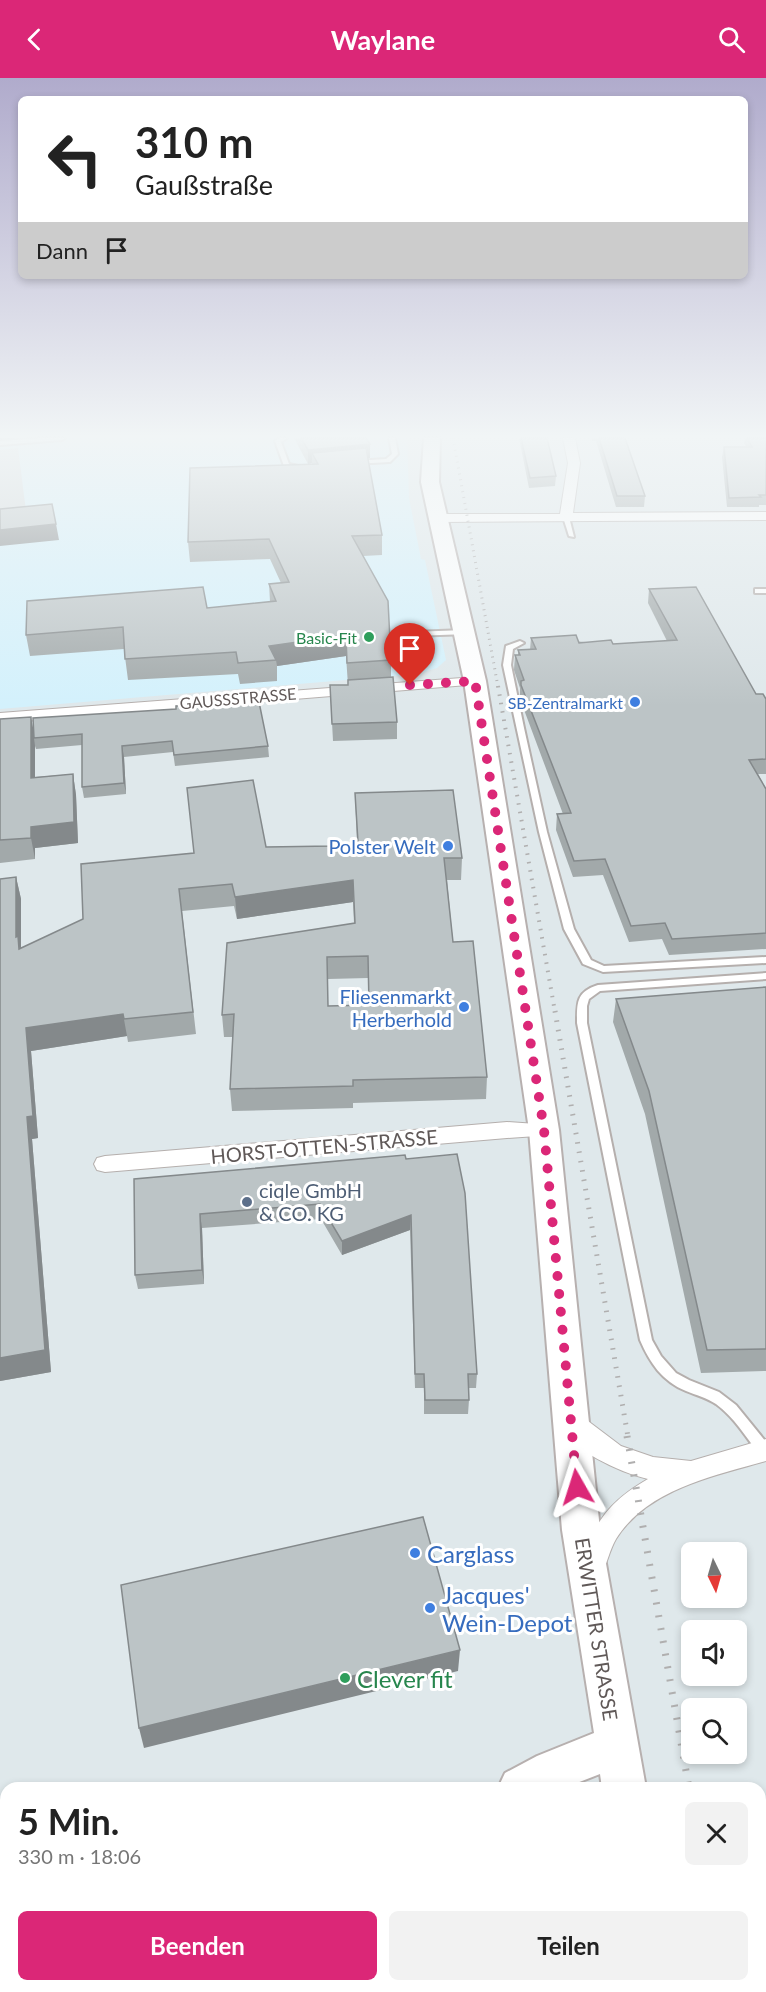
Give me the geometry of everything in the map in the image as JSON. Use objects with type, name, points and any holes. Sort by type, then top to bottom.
[{"type":"main road","name":"ERWITTER STRASSE","points":[[442,527],[475,681],[544,1130],[570,1423],[587,1581],[623,1782]]},
{"type":"main road","points":[[531,1782],[552,1771],[616,1746]]},
{"type":"street","name":"GAUSSSTRASSE","points":[[0,718],[475,681]]},
{"type":"street","name":"HORST-OTTEN-STRASSE","points":[[105,1164],[507,1130],[544,1130]]},
{"type":"street","points":[[570,1423],[599,1449],[630,1462],[656,1471],[692,1473]]},
{"type":"street","points":[[587,1581],[606,1531],[623,1511],[637,1500],[692,1473],[765,1450]]},
{"type":"lane","points":[[569,527],[572,536]]},
{"type":"lane","points":[[412,634],[465,632]]},
{"type":"lane","points":[[520,643],[509,648],[507,666],[520,728],[543,832],[569,929],[587,962],[603,969],[766,960]]},
{"type":"lane","points":[[765,1450],[736,1412],[717,1398],[680,1383],[664,1370],[652,1354],[646,1340],[587,1047],[581,1001],[587,992],[597,988],[766,976]]},
{"type":"shaded area","points":[[0,527],[415,527],[421,559],[425,560],[446,660],[437,668],[417,674],[0,709]]},
{"type":"building","points":[[0,527],[25,527],[0,530]]},
{"type":"building","points":[[188,527],[381,527],[382,535],[352,536],[388,601],[391,660],[347,663],[346,635],[269,646],[276,660],[238,663],[236,652],[125,659],[123,627],[26,635],[27,601],[203,587],[207,608],[276,601],[269,584],[289,582],[269,539],[188,542]]},
{"type":"building","points":[[696,587],[756,694],[763,694],[766,699],[766,759],[749,760],[766,789],[766,933],[672,939],[665,923],[631,926],[605,859],[574,861],[557,814],[571,813],[521,685],[521,681],[524,680],[515,655],[520,655],[518,650],[536,649],[531,638],[576,635],[579,643],[611,640],[613,644],[677,640],[649,589]]},
{"type":"building","points":[[393,677],[397,722],[332,724],[330,685],[348,685],[348,680]]},
{"type":"building","points":[[259,702],[268,746],[174,755],[172,741],[122,746],[124,783],[82,787],[82,734],[34,738],[33,718],[176,709],[176,706],[203,704],[203,707]]},
{"type":"building","points":[[31,717],[31,778],[73,774],[74,822],[31,827],[31,838],[0,840],[0,719]]},
{"type":"building","points":[[253,780],[266,847],[332,846],[358,842],[355,793],[453,790],[462,858],[444,858],[453,942],[473,941],[487,1077],[353,1080],[353,1086],[230,1089],[234,1014],[222,1015],[227,943],[355,923],[353,880],[235,897],[232,884],[179,889],[193,1012],[124,1019],[123,1014],[26,1028],[33,1116],[27,1117],[45,1350],[0,1358],[0,879],[16,877],[16,937],[18,936],[19,949],[83,919],[81,864],[194,853],[187,788]],"holes":[[[368,956],[369,1005],[328,1006],[327,957]]]},
{"type":"building","points":[[766,987],[766,1349],[707,1350],[649,1091],[616,999]]},
{"type":"building","points":[[457,1154],[465,1193],[477,1374],[468,1374],[469,1400],[425,1400],[424,1374],[415,1374],[411,1215],[342,1241],[320,1204],[200,1214],[202,1270],[135,1275],[134,1179],[405,1155],[406,1159]]},
{"type":"building","points":[[423,1517],[460,1650],[139,1728],[121,1585]]},
{"type":"railway","points":[[469,527],[498,687]]},
{"type":"railway","points":[[498,686],[555,1012]]},
{"type":"railway","points":[[555,1011],[628,1437]]},
{"type":"railway","points":[[627,1436],[688,1782]]},
{"type":"place","name":"Basic-Fit","points":[[369,637]]},
{"type":"place","name":"SB-Zentralmarkt","points":[[635,702]]},
{"type":"place","name":"Polster Welt","points":[[448,846]]},
{"type":"place","name":"Fliesenmarkt Herberhold","points":[[464,1007]]},
{"type":"place","name":"ciqle GmbH & CO. KG","points":[[247,1202]]},
{"type":"place","name":"Carglass","points":[[415,1553]]},
{"type":"place","name":"Jacques' Wein-Depot","points":[[430,1608]]},
{"type":"place","name":"Clever fit","points":[[345,1678]]},
{"type":"route","points":[[410,685],[475,681],[544,1130],[577,1487]]}]
